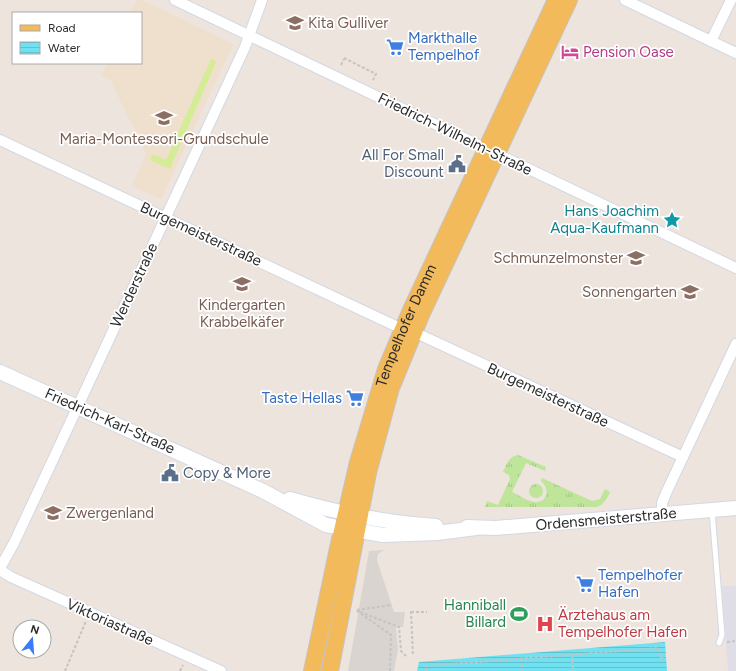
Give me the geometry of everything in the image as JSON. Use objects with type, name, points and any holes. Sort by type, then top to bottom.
[{"type":"main road","name":"Tempelhofer Damm","points":[[312,671],[351,523],[408,331],[491,152],[556,0]]},
{"type":"main road","name":"Tempelhofer Damm","points":[[491,152],[569,0]]},
{"type":"main road","name":"Tempelhofer Damm","points":[[330,671],[351,523]]},
{"type":"street","name":"Friedrich-Wilhelm-Straße","points":[[175,0],[736,268]]},
{"type":"street","name":"Werderstraße","points":[[0,569],[17,536],[165,218],[249,35],[262,0]]},
{"type":"street","points":[[625,0],[736,53]]},
{"type":"street","points":[[711,41],[731,0]]},
{"type":"street","name":"Burgemeisterstraße","points":[[0,140],[408,331],[683,457]]},
{"type":"street","points":[[662,514],[662,503],[736,344]]},
{"type":"street","name":"Friedrich-Karl-Straße","points":[[0,372],[263,491],[329,510],[351,523]]},
{"type":"street","name":"Ordensmeisterstraße","points":[[351,523],[380,535],[412,535],[476,528],[736,508]]},
{"type":"street","name":"Viktoriastraße","points":[[0,569],[11,577],[221,671]]},
{"type":"lane","points":[[712,510],[722,635],[719,643]]},
{"type":"path","points":[[341,65],[344,58],[376,74],[373,80]]},
{"type":"path","points":[[356,610],[392,605]]},
{"type":"path","points":[[356,610],[399,627],[401,651],[406,656]]},
{"type":"path","points":[[356,610],[391,635],[390,671]]},
{"type":"path","points":[[414,656],[411,612],[427,612]]},
{"type":"path","points":[[65,671],[87,620]]},
{"type":"path","points":[[726,642],[736,641]]},
{"type":"path","points":[[426,671],[425,666],[659,648],[660,658],[666,657]]},
{"type":"path","points":[[572,655],[573,671]]},
{"type":"path","points":[[521,659],[522,671]]},
{"type":"path","points":[[180,671],[184,664]]},
{"type":"shaded area","name":"Maria-Montessori-Grundschule","points":[[137,0],[142,0],[233,44],[161,199],[132,186],[146,154],[111,81],[101,76],[107,64],[142,64],[142,12],[131,12]]},
{"type":"shaded area","points":[[384,550],[378,554],[377,560],[394,612],[405,612],[403,627],[396,627],[398,650],[394,671],[348,671],[369,551]]},
{"type":"shaded area","points":[[722,586],[736,586],[736,671],[728,671]]},
{"type":"green space","points":[[211,59],[216,62],[170,169],[150,160],[153,154],[166,160]]},
{"type":"green space","points":[[518,455],[546,467],[545,471],[526,463],[512,492],[527,500],[536,502],[543,500],[546,490],[541,481],[542,478],[592,501],[600,499],[605,489],[610,492],[608,497],[597,507],[485,507],[487,501],[498,505],[510,479],[509,475],[503,472],[510,459]]},
{"type":"green space","points":[[536,484],[541,486],[543,491],[541,496],[536,498],[531,496],[529,491],[531,486]]},
{"type":"water","name":"Tempelhofer Hafen","points":[[665,642],[667,671],[417,671],[419,662]]},
{"type":"place","name":"Kita Gulliver","points":[[295,23]]},
{"type":"place","name":"Markthalle Tempelhof","points":[[395,47]]},
{"type":"place","name":"Pension Oase","points":[[570,52]]},
{"type":"place","name":"Maria-Montessori-Grundschule","points":[[164,118]]},
{"type":"place","name":"All For Small Discount","points":[[457,164]]},
{"type":"place","name":"Hans Joachim Aqua-Kaufmann","points":[[672,220]]},
{"type":"place","name":"Schmunzelmonster","points":[[636,258]]},
{"type":"place","name":"Kindergarten Krabbelkäfer","points":[[242,284]]},
{"type":"place","name":"Sonnengarten","points":[[690,292]]},
{"type":"place","name":"Taste Hellas","points":[[355,398]]},
{"type":"place","name":"Copy & More","points":[[170,473]]},
{"type":"place","name":"Zwergenland","points":[[53,513]]},
{"type":"place","name":"Tempelhofer Hafen","points":[[585,584]]},
{"type":"place","name":"Hanniball Billard","points":[[519,614]]},
{"type":"place","name":"Ärztehaus am Tempelhofer Hafen","points":[[545,624]]}]
